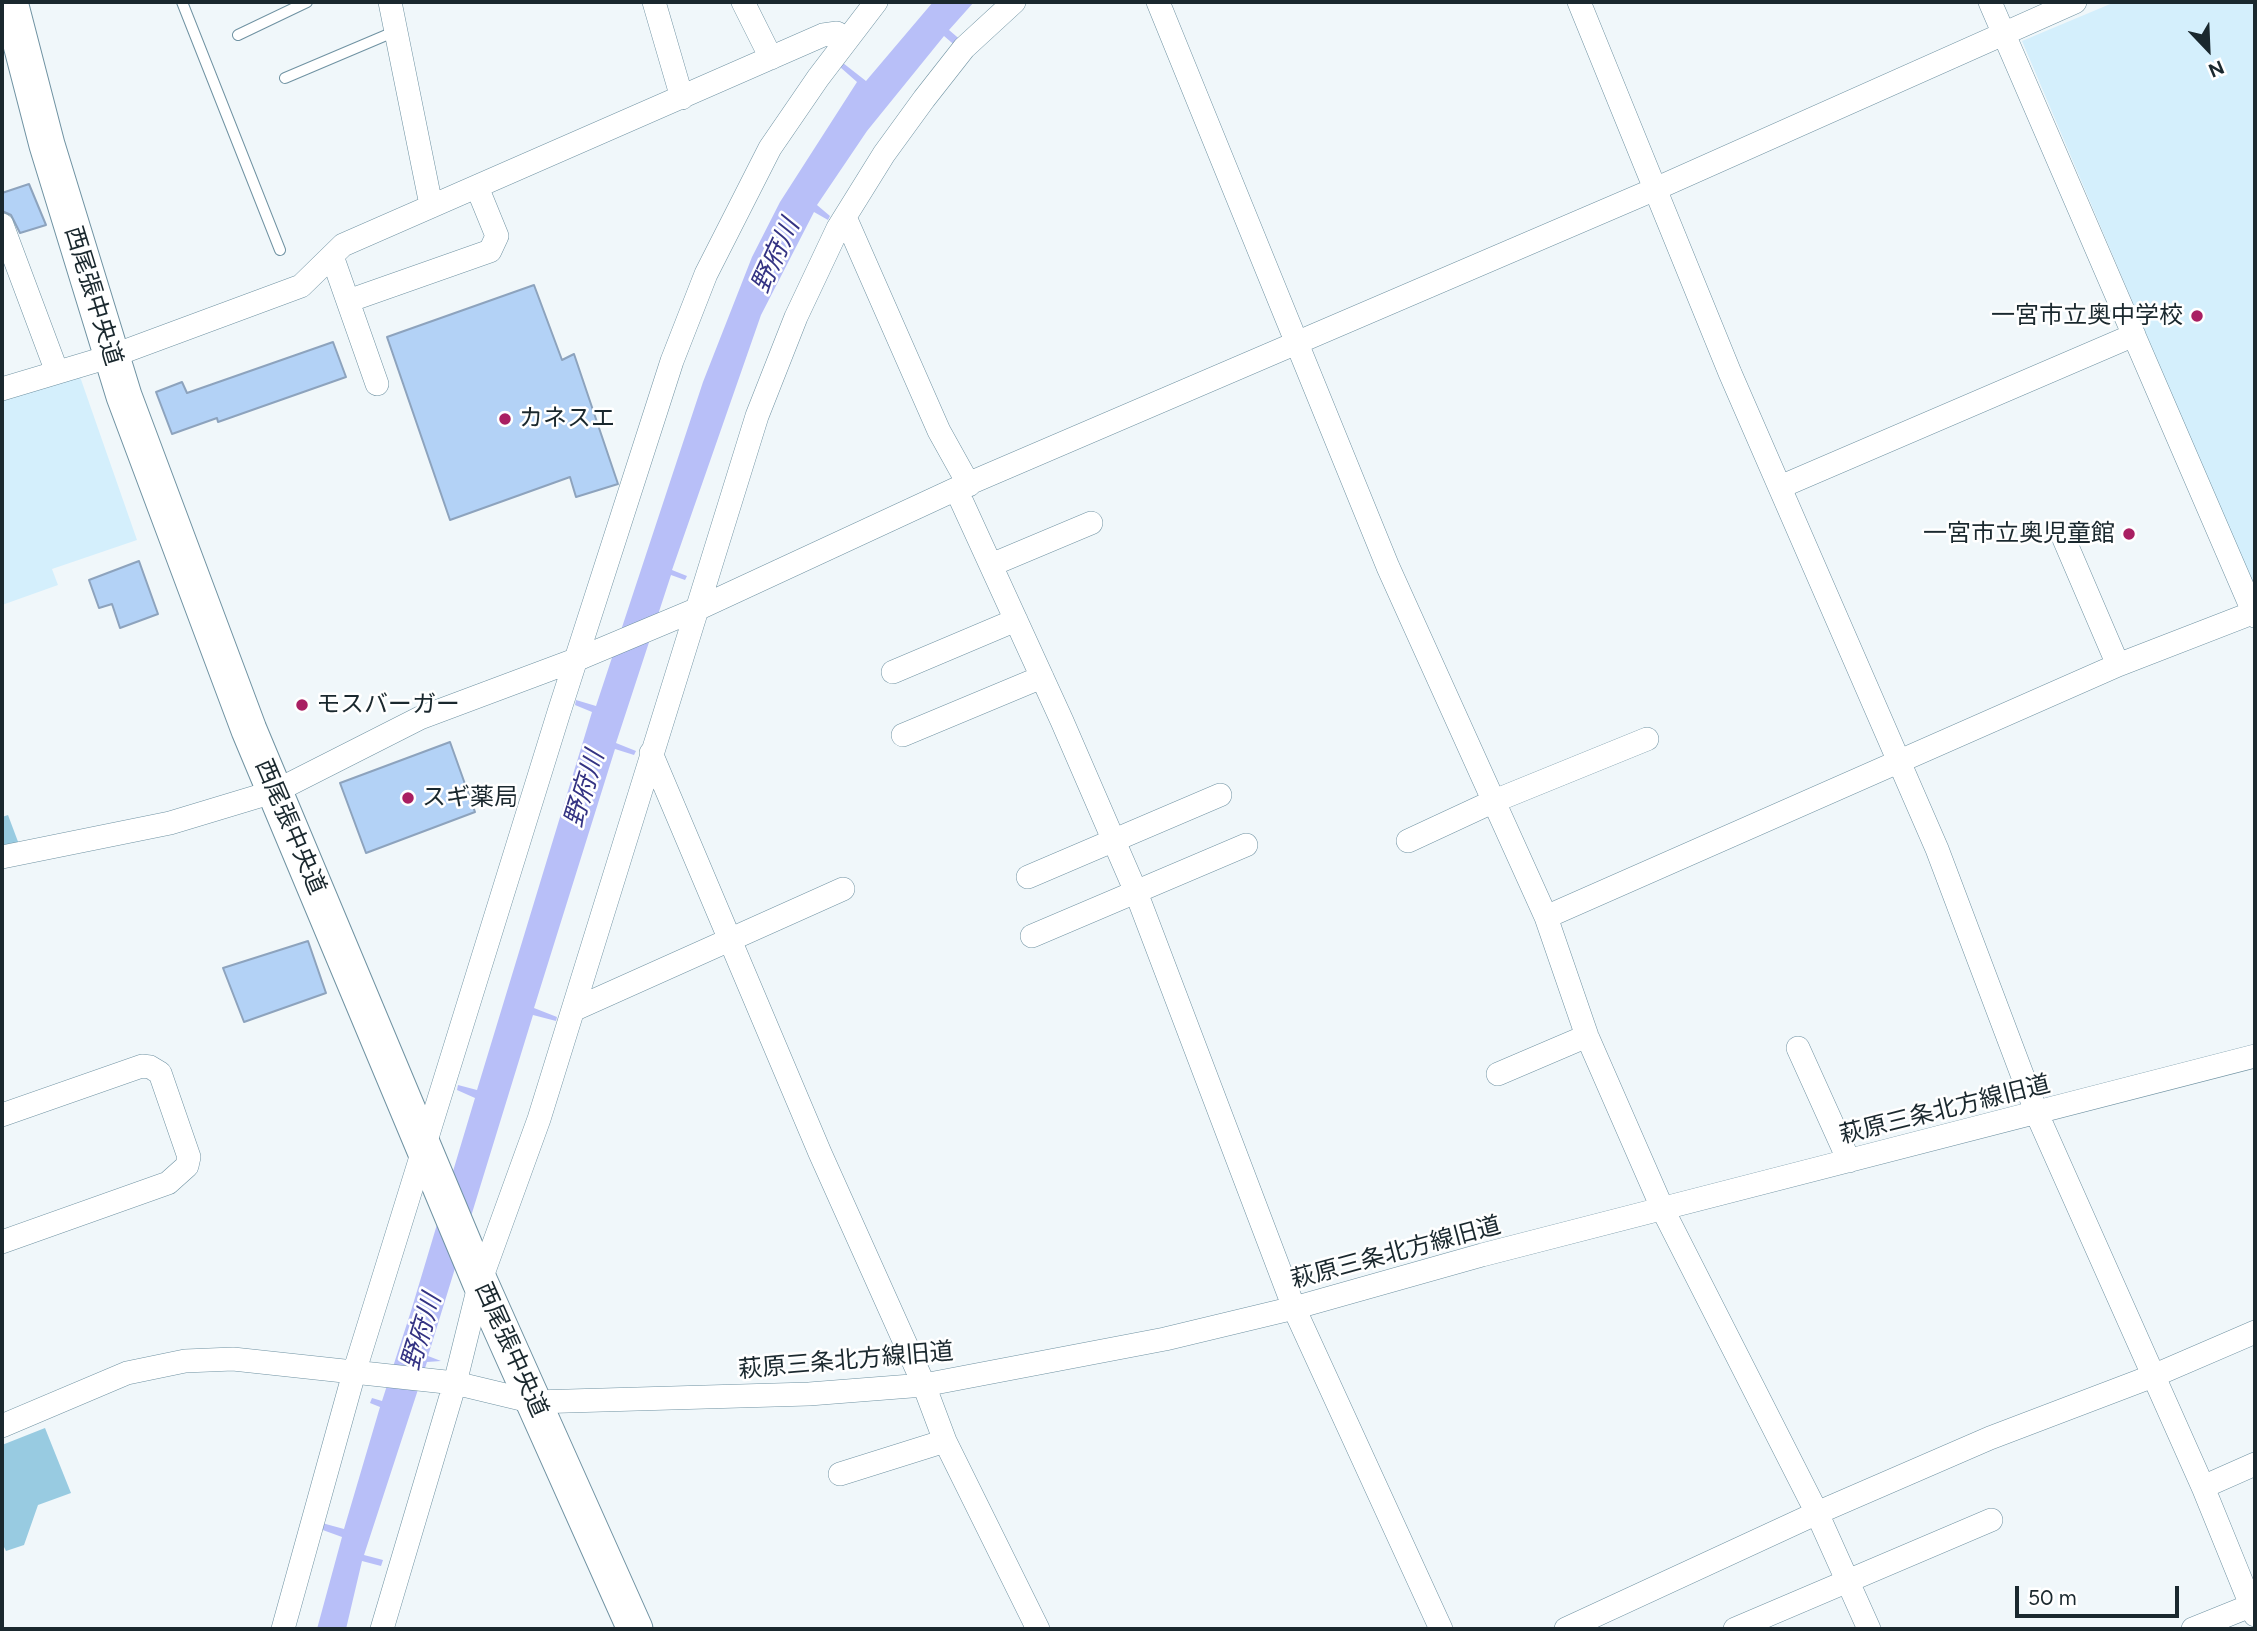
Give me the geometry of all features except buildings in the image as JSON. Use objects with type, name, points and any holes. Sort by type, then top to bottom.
[{"type":"main road","name":"西尾張中央道","points":[[10,2],[47,145],[112,356],[244,717],[480,1282],[635,1629]]},
{"type":"street","points":[[390,2],[430,205]]},
{"type":"street","points":[[654,2],[682,98]]},
{"type":"street","points":[[743,2],[771,58]]},
{"type":"street","points":[[283,1629],[425,1150],[652,421],[706,274],[770,148],[876,2]]},
{"type":"street","points":[[382,1629],[480,1282],[539,1119],[651,753],[690,612],[762,404],[796,317],[845,217],[884,154],[964,48],[1014,2]]},
{"type":"street","points":[[1158,2],[1388,567],[1546,918],[1587,1036],[1662,1210],[1817,1513],[1869,1629]]},
{"type":"street","points":[[1578,2],[1653,190],[1937,849],[2037,1114],[2254,1608],[2193,1629]]},
{"type":"street","points":[[1546,918],[2118,665],[2255,613],[1990,2]]},
{"type":"street","points":[[2,857],[170,823],[276,791],[421,718],[579,659],[690,612],[962,487],[1653,190],[2075,2]]},
{"type":"street","points":[[2,389],[112,356],[300,286],[342,245],[430,205],[477,187],[823,35],[837,33],[847,39]]},
{"type":"street","points":[[348,301],[490,251],[497,236],[477,187]]},
{"type":"street","points":[[845,217],[939,431],[991,565],[1136,892],[1294,1308],[1441,1629]]},
{"type":"street","points":[[2,225],[57,372]]},
{"type":"street","points":[[332,256],[377,384]]},
{"type":"street","points":[[1780,487],[2134,335]]},
{"type":"street","points":[[991,565],[1091,523]]},
{"type":"street","points":[[2064,538],[2118,665]]},
{"type":"street","points":[[892,673],[1016,620]]},
{"type":"street","points":[[904,735],[1042,677]]},
{"type":"street","points":[[1408,841],[1492,802],[1647,739]]},
{"type":"street","points":[[651,753],[820,1153],[924,1385],[945,1441],[1038,1629]]},
{"type":"street","points":[[1028,877],[1220,795]]},
{"type":"street","points":[[1032,936],[1246,845]]},
{"type":"street","points":[[573,1010],[843,889]]},
{"type":"street","points":[[1498,1074],[1587,1036]]},
{"type":"street","points":[[1798,1048],[1849,1161]]},
{"type":"street","name":"萩原三条北方線旧道","points":[[2,1426],[127,1373],[185,1361],[233,1359],[452,1383],[534,1402],[809,1394],[924,1385],[1165,1339],[1294,1308],[1482,1255],[2255,1056]]},
{"type":"street","points":[[2,1115],[142,1066],[150,1067],[160,1073],[189,1157],[187,1166],[168,1183],[2,1242]]},
{"type":"street","points":[[1566,1629],[1817,1513],[1990,1438],[2153,1376],[2255,1332]]},
{"type":"street","points":[[840,1474],[945,1441]]},
{"type":"street","points":[[2203,1487],[2255,1464]]},
{"type":"street","points":[[1735,1629],[1991,1520]]},
{"type":"lane","points":[[182,2],[280,250]]},
{"type":"lane","points":[[238,35],[307,2]]},
{"type":"lane","points":[[285,78],[396,31]]},
{"type":"shaded area","name":"一宮市立奥中学校","points":[[2115,2],[2255,2],[2255,591],[2022,41]]},
{"type":"shaded area","points":[[78,371],[137,540],[52,569],[58,585],[2,605],[2,396]]},
{"type":"shaded area","points":[[8,815],[20,847],[2,850],[2,817]]},
{"type":"shaded area","points":[[45,1428],[71,1493],[38,1505],[24,1545],[6,1551],[2,1543],[2,1445]]},
{"type":"water","name":"野府川","points":[[933,2],[974,2],[949,30],[963,42],[958,48],[944,36],[867,131],[817,205],[830,216],[828,220],[814,212],[761,315],[672,570],[687,576],[685,580],[671,575],[616,743],[636,751],[634,755],[615,749],[534,1008],[557,1017],[556,1021],[533,1015],[428,1356],[441,1361],[427,1362],[364,1555],[383,1560],[381,1566],[362,1561],[346,1629],[317,1629],[342,1537],[320,1529],[322,1523],[344,1529],[380,1407],[370,1403],[372,1398],[382,1401],[475,1098],[457,1090],[458,1085],[477,1090],[592,712],[575,705],[576,700],[596,706],[703,382],[752,257],[780,202],[857,82],[840,67],[843,63],[866,81]]},
{"type":"place","name":"一宮市立奥中学校","points":[[2197,316]]},
{"type":"place","name":"カネスエ","points":[[505,419]]},
{"type":"place","name":"一宮市立奥児童館","points":[[2129,534]]},
{"type":"place","name":"モスバーガー","points":[[302,705]]},
{"type":"place","name":"スギ薬局","points":[[408,798]]}]
